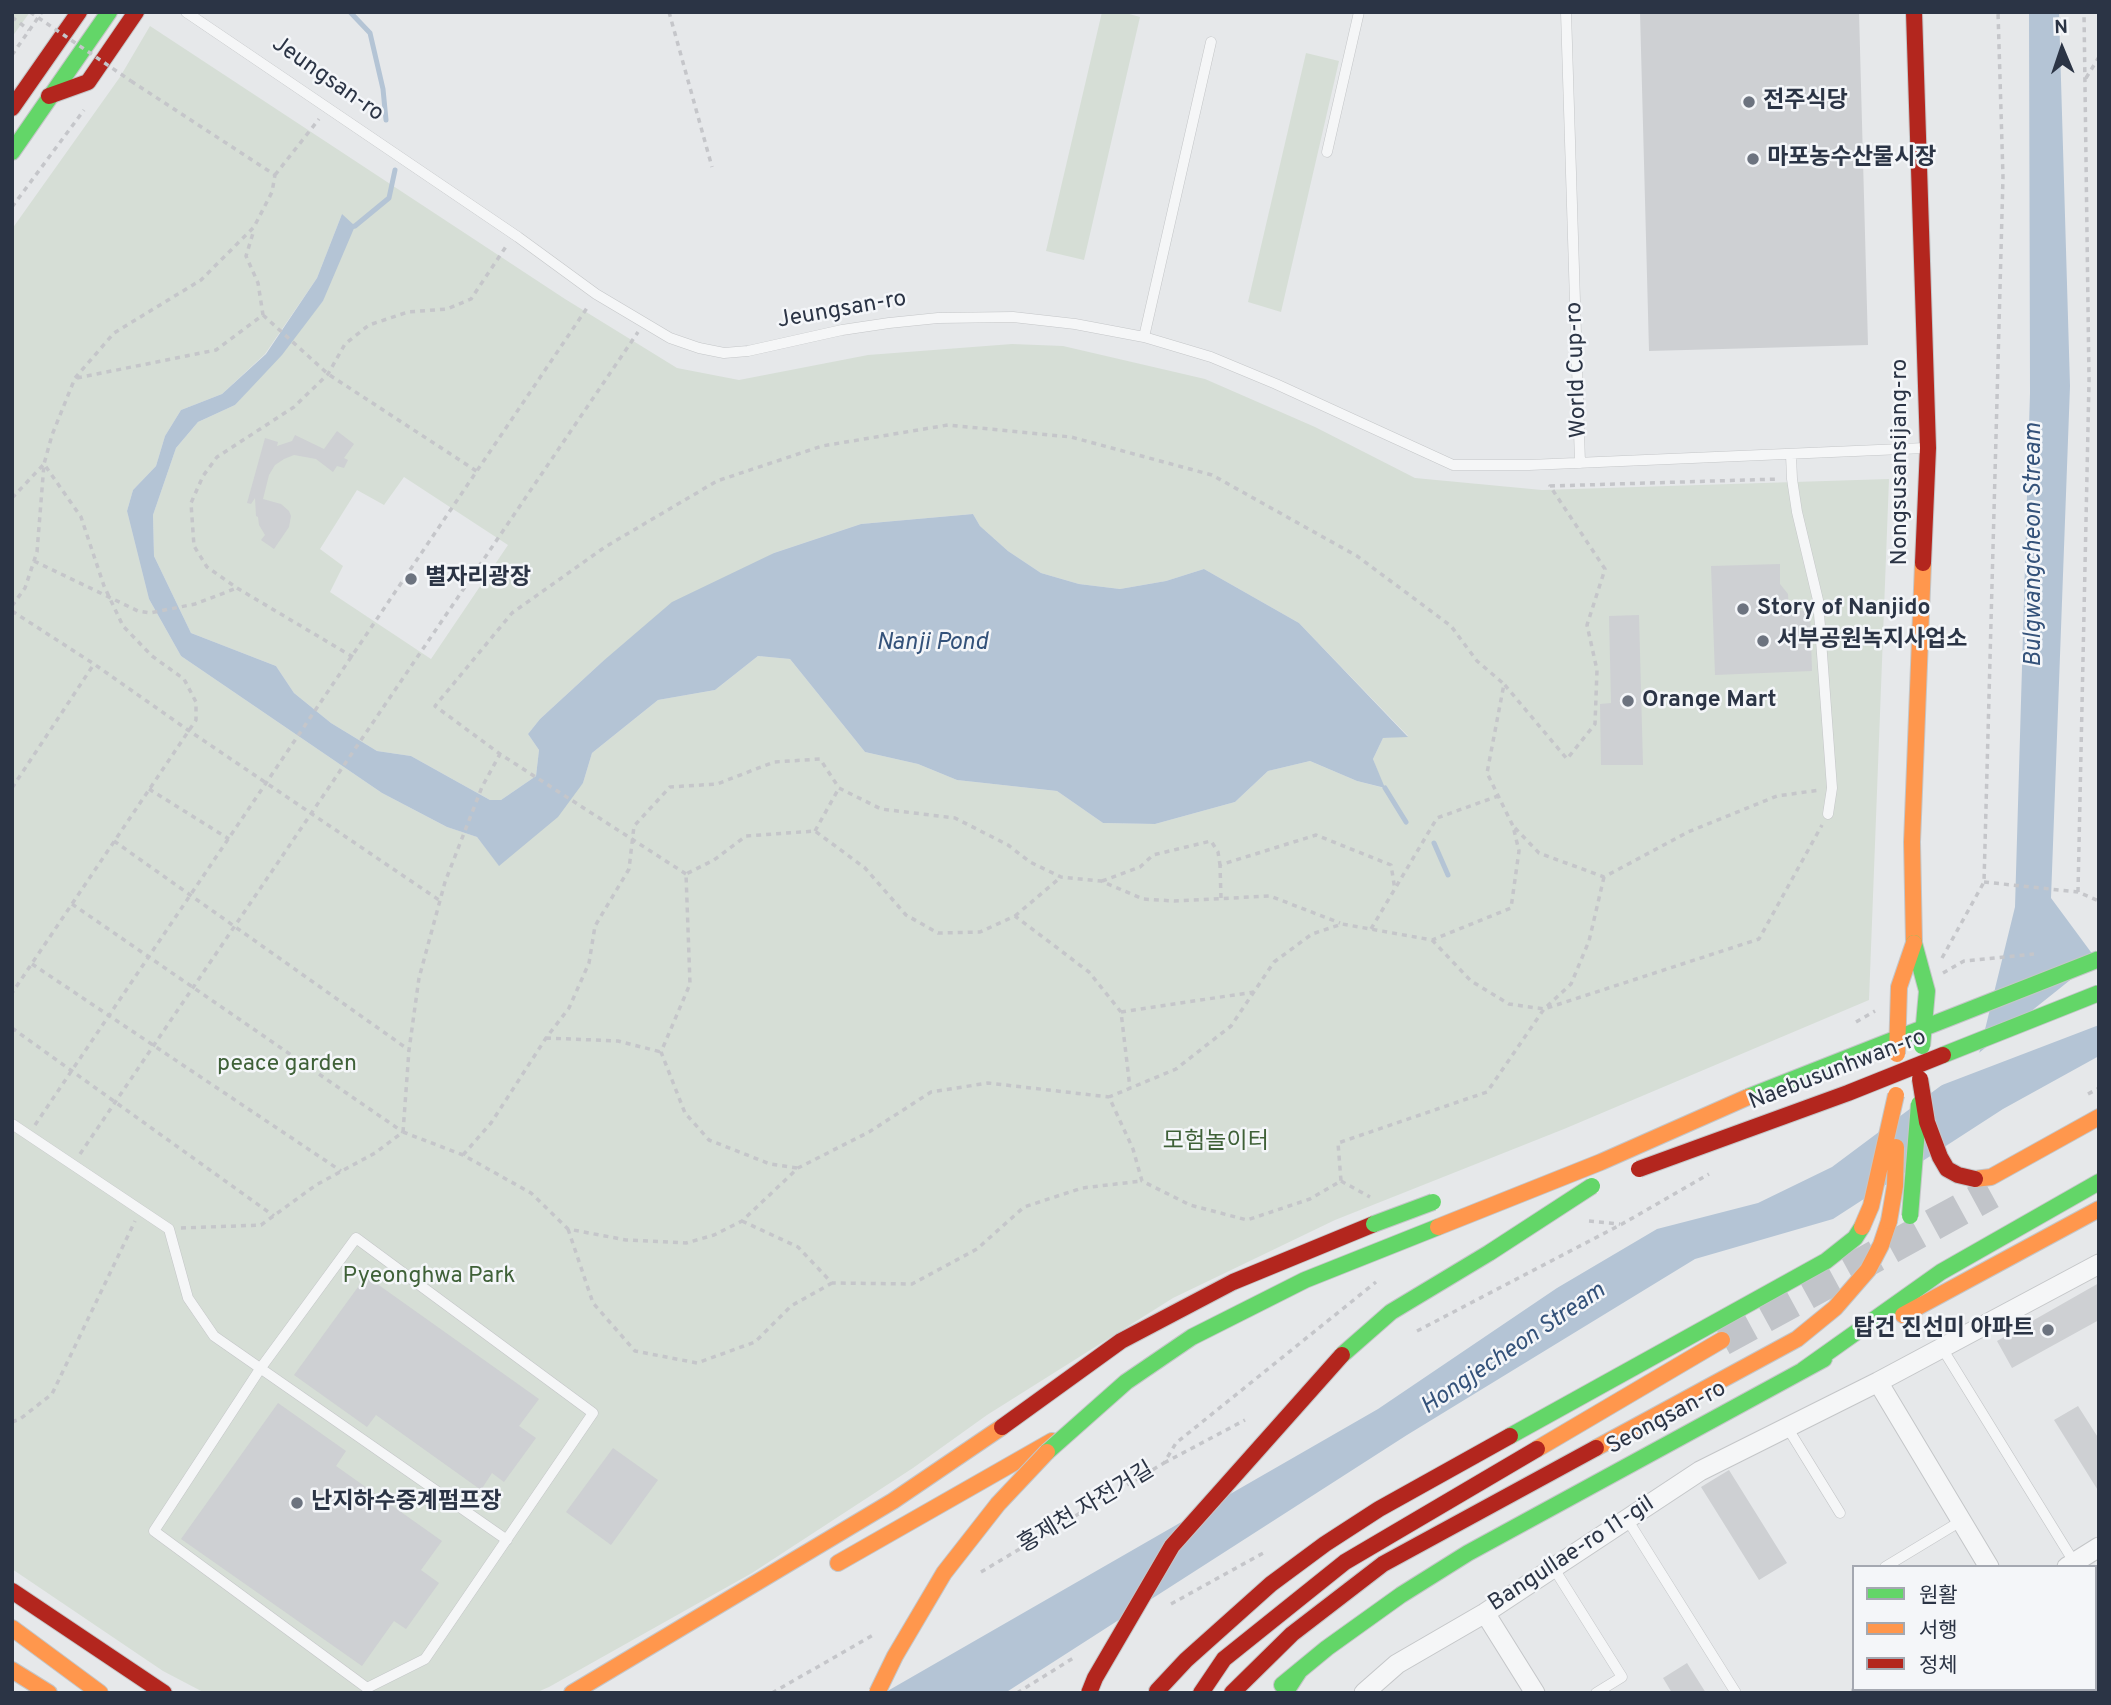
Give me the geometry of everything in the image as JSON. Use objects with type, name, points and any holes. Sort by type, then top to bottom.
[{"type":"main road","points":[[12,108],[79,12]]},
{"type":"main road","points":[[12,152],[109,12]]},
{"type":"main road","points":[[49,96],[88,82],[136,12]]},
{"type":"main road","name":"Nongsusansijang-ro","points":[[1914,12],[1928,448],[1912,842],[1914,943],[1927,991],[1920,1079]]},
{"type":"main road","points":[[20,57],[27,86]]},
{"type":"main road","points":[[1232,1693],[1292,1634],[1393,1557],[1797,1339],[1835,1308],[1868,1270],[1881,1245],[1889,1221],[1895,1186],[1899,987],[1914,943]]},
{"type":"main road","name":"Naebusunhwan-ro","points":[[1726,1105],[2099,959]]},
{"type":"main road","name":"Naebusunhwan-ro","points":[[1629,1172],[1848,1093],[2099,993]]},
{"type":"main road","points":[[1920,1079],[1927,1122],[1940,1157],[1947,1169],[1975,1179],[1990,1177],[2099,1117]]},
{"type":"main road","points":[[1908,1221],[1918,1138],[1920,1079]]},
{"type":"main road","points":[[1156,1692],[1186,1660],[1271,1584],[1325,1544],[1379,1509],[1826,1261],[1855,1238],[1871,1206],[1896,1095]]},
{"type":"main road","points":[[1633,1131],[1726,1105]]},
{"type":"main road","points":[[877,1693],[895,1656],[944,1573],[998,1504],[1057,1441],[1137,1375],[1192,1337],[1305,1280],[1601,1162],[1726,1105]]},
{"type":"main road","points":[[1991,1193],[2099,1134]]},
{"type":"main road","points":[[1803,1370],[1941,1272],[2099,1182]]},
{"type":"main road","points":[[1089,1693],[1095,1678],[1172,1546],[1339,1357],[1391,1312],[1598,1184],[1491,1231]]},
{"type":"main road","points":[[572,1693],[893,1501],[1033,1406],[1121,1341],[1233,1282],[1452,1195]]},
{"type":"main road","name":"Seongsan-ro","points":[[1273,1693],[1327,1648],[1401,1595],[1468,1553],[2099,1209]]},
{"type":"main road","points":[[1678,1440],[1835,1331],[1853,1314]]},
{"type":"main road","name":"Seongsan-ro","points":[[1201,1693],[1224,1659],[1345,1562],[1722,1340]]},
{"type":"main road","points":[[827,1569],[1142,1390]]},
{"type":"main road","points":[[12,1591],[163,1693]]},
{"type":"main road","points":[[12,1628],[62,1663],[106,1688]]},
{"type":"main road","points":[[1156,1692],[1224,1659]]},
{"type":"main road","points":[[12,1670],[43,1688]]},
{"type":"main road","points":[[1285,1693],[1300,1670]]},
{"type":"main road","points":[[12,1685],[22,1693]]},
{"type":"street","name":"Bangullae-ro 11-gil","points":[[1363,1693],[1397,1664],[1485,1613],[1699,1471],[1878,1382],[2099,1264]]},
{"type":"street","points":[[1878,1382],[1961,1521],[1982,1564]]},
{"type":"street","points":[[2070,1564],[2099,1547]]},
{"type":"street","points":[[1485,1613],[1535,1693]]},
{"type":"lane","name":"Jeungsan-ro","points":[[186,12],[513,234],[596,295],[670,338],[699,348],[724,353],[748,351],[842,330],[938,318],[1013,317],[1075,324],[1144,337],[1211,357],[1453,465],[1580,463]]},
{"type":"lane","points":[[1327,152],[1359,12]]},
{"type":"lane","name":"World Cup-ro","points":[[1566,12],[1580,463],[1928,448]]},
{"type":"lane","points":[[1144,337],[1211,42]]},
{"type":"lane","points":[[1791,455],[1797,512],[1818,600],[1832,788],[1828,814]]},
{"type":"lane","points":[[12,1124],[169,1228],[187,1298],[215,1336],[507,1540]]},
{"type":"lane","points":[[356,1238],[593,1413],[425,1659],[367,1688],[154,1531],[260,1369],[356,1238]]},
{"type":"lane","points":[[1942,1348],[2070,1564]]},
{"type":"lane","points":[[1787,1427],[1840,1513]]},
{"type":"lane","points":[[1628,1518],[1736,1693]]},
{"type":"lane","points":[[1888,1565],[1961,1521]]},
{"type":"lane","points":[[1553,1567],[1622,1677],[1596,1693]]},
{"type":"path","points":[[30,12],[275,175]]},
{"type":"path","points":[[20,57],[29,30],[42,12]]},
{"type":"path","points":[[668,12],[712,167]]},
{"type":"path","points":[[1941,959],[1984,882],[2003,177],[1998,12]]},
{"type":"path","points":[[2078,892],[2089,381],[2084,12]]},
{"type":"path","points":[[12,17],[29,30]]},
{"type":"path","points":[[2085,80],[2099,57]]},
{"type":"path","points":[[326,109],[275,175],[272,192],[254,227],[246,256],[258,283],[263,315],[328,374],[478,472]]},
{"type":"path","points":[[254,227],[201,280],[114,333],[75,378],[52,435],[44,464],[37,552],[25,588],[12,608],[439,900]]},
{"type":"path","points":[[353,657],[237,588],[207,567],[194,546],[191,503],[203,476],[216,457],[294,407],[328,374],[345,344],[369,325],[408,312],[447,309],[471,299],[513,234]]},
{"type":"path","points":[[29,1134],[596,295]]},
{"type":"path","points":[[75,378],[216,350],[263,315]]},
{"type":"path","points":[[73,1164],[644,324]]},
{"type":"path","points":[[686,874],[500,754],[435,706],[512,613],[605,547],[717,481],[822,446],[948,425],[1071,437],[1212,475],[1357,556],[1451,626],[1477,661],[1504,684],[1567,759],[1595,724],[1597,670],[1587,625],[1605,569],[1550,486],[1792,479]]},
{"type":"path","points":[[12,498],[44,464]]},
{"type":"path","points":[[12,993],[196,720],[195,702],[184,679],[152,656],[123,626],[108,595],[81,517],[44,464]]},
{"type":"path","points":[[34,561],[138,611],[150,613],[182,607],[237,588]]},
{"type":"path","points":[[12,788],[94,663]]},
{"type":"path","points":[[463,1155],[491,1123],[546,1038],[569,1008],[589,963],[595,926],[629,869],[634,826],[670,787],[717,784],[774,762],[820,759],[839,788],[881,809],[955,818],[1008,845],[1030,862],[1062,877],[1101,881],[1143,899],[1174,901],[1270,896],[1342,924],[1432,940],[1511,908],[1519,851],[1513,826],[1487,773],[1504,684]]},
{"type":"path","points":[[169,1228],[261,1225],[316,1185],[376,1153],[403,1132],[409,1050],[419,978],[439,900],[482,787],[500,754]]},
{"type":"path","points":[[815,831],[839,788]]},
{"type":"path","points":[[1513,826],[1539,853],[1604,877],[1688,832],[1777,796],[1832,788]]},
{"type":"path","points":[[149,789],[229,839]]},
{"type":"path","points":[[1371,929],[1437,818],[1498,796]]},
{"type":"path","points":[[1432,940],[1471,981],[1509,1004],[1544,1009],[1759,940],[1828,814]]},
{"type":"path","points":[[686,874],[714,860],[746,836],[815,831],[865,868],[906,915],[938,933],[980,932],[1015,916],[1062,877]]},
{"type":"path","points":[[1220,865],[1316,835],[1391,865],[1395,890]]},
{"type":"path","points":[[114,841],[409,1050]]},
{"type":"path","points":[[1101,881],[1140,867],[1153,855],[1211,841],[1218,852],[1220,899]]},
{"type":"path","points":[[686,874],[690,984],[661,1052],[685,1113],[709,1140],[769,1164],[798,1168]]},
{"type":"path","points":[[1341,1181],[1338,1143],[1487,1092],[1544,1009],[1571,985],[1589,941],[1604,877]]},
{"type":"path","points":[[1984,882],[2078,892],[2099,901]]},
{"type":"path","points":[[72,904],[403,1132],[463,1155],[531,1193],[568,1229],[593,1303],[635,1351],[697,1363],[755,1342],[791,1306],[832,1283],[912,1284],[977,1249],[1024,1207],[1082,1188],[1142,1181],[1190,1205],[1247,1220],[1310,1199],[1341,1181]]},
{"type":"path","points":[[1015,916],[1089,972],[1121,1012],[1130,1088]]},
{"type":"path","points":[[568,1229],[625,1240],[686,1243],[714,1235],[742,1221],[798,1168],[869,1132],[931,1092],[988,1083],[1109,1097],[1176,1069],[1231,1026],[1274,962],[1312,934],[1342,924]]},
{"type":"path","points":[[1964,961],[2040,953]]},
{"type":"path","points":[[32,964],[341,1172]]},
{"type":"path","points":[[1121,1012],[1254,992]]},
{"type":"path","points":[[12,1028],[274,1216]]},
{"type":"path","points":[[546,1038],[618,1041],[661,1052]]},
{"type":"path","points":[[1109,1097],[1133,1149],[1142,1181]]},
{"type":"path","points":[[1411,1334],[1622,1224],[1712,1173]]},
{"type":"path","points":[[1341,1181],[1372,1198]]},
{"type":"path","points":[[12,1422],[20,1419],[52,1394],[140,1209]]},
{"type":"path","points":[[742,1221],[798,1247],[832,1283]]},
{"type":"path","name":"홍제천 자전거길","points":[[981,1572],[1164,1463],[1176,1443],[1385,1275]]},
{"type":"path","points":[[1164,1463],[1251,1418]]},
{"type":"path","points":[[772,1693],[877,1633]]},
{"type":"green space","points":[[12,12],[30,12],[12,37]]},
{"type":"green space","points":[[1102,12],[1122,12],[1140,17],[1084,260],[1046,251]]},
{"type":"green space","name":"Pyeonghwa Park","points":[[150,26],[565,299],[677,368],[739,380],[868,355],[1012,344],[1063,346],[1205,379],[1315,427],[1415,478],[1542,490],[1889,479],[1869,1000],[1564,1129],[1335,1220],[1173,1298],[987,1415],[913,1468],[752,1573],[535,1693],[205,1693],[163,1671],[12,1569],[12,229],[120,77]],"holes":[[[342,214],[323,301],[235,405],[198,422],[176,448],[153,515],[154,556],[191,633],[276,666],[294,693],[331,723],[377,751],[411,756],[490,800],[501,800],[536,776],[539,750],[528,734],[540,719],[602,662],[774,553],[861,524],[973,514],[980,526],[1008,551],[1041,573],[1079,584],[1120,589],[1166,581],[1204,569],[1299,623],[1408,736],[1383,738],[1373,759],[1384,788],[1357,781],[1310,761],[1268,771],[1235,802],[1155,824],[1103,823],[1057,791],[957,780],[918,764],[865,752],[790,659],[758,656],[715,690],[658,700],[592,753],[583,783],[499,865],[477,837],[447,827],[382,793],[181,656],[149,599],[127,511],[133,490],[156,466],[165,436],[181,410],[222,394],[265,354],[317,278]],[[404,477],[508,545],[431,659],[330,592],[343,566],[320,549],[357,490],[384,505]]]},
{"type":"green space","points":[[1306,53],[1339,61],[1281,312],[1248,302]]},
{"type":"water","points":[[2029,12],[2059,12],[2070,386],[2051,898],[2099,963],[2099,1056],[2003,1109],[1833,1219],[1695,1259],[1407,1435],[1005,1693],[884,1693],[1378,1409],[1557,1288],[1657,1229],[1758,1203],[1832,1167],[1978,1058],[2015,907],[2030,393]]},
{"type":"water","name":"Nanji Pond","points":[[342,214],[355,226],[323,301],[282,355],[235,405],[198,422],[176,448],[153,515],[154,556],[191,633],[276,666],[294,693],[331,723],[377,751],[411,756],[490,800],[501,800],[536,776],[539,750],[528,734],[540,719],[672,602],[774,553],[861,524],[973,514],[980,526],[1008,551],[1041,573],[1079,584],[1120,589],[1166,581],[1204,569],[1299,623],[1408,737],[1383,738],[1373,759],[1385,788],[1357,781],[1310,761],[1268,771],[1235,802],[1155,824],[1103,823],[1057,791],[957,780],[918,764],[865,752],[790,659],[758,656],[715,690],[658,700],[592,753],[583,783],[558,817],[499,866],[477,837],[447,827],[382,793],[181,656],[149,599],[127,511],[133,490],[156,466],[165,436],[181,410],[222,394],[266,354],[317,278]]},
{"type":"pier","points":[[2099,957],[2099,1025],[1929,1090],[1975,1056]]},
{"type":"building","name":"마포농수산물시장","points":[[1640,12],[1859,12],[1868,345],[1649,351]]},
{"type":"building","points":[[337,431],[354,444],[344,458],[348,460],[344,468],[337,466],[333,472],[316,459],[294,455],[275,465],[269,475],[263,499],[281,504],[291,516],[289,527],[274,549],[261,540],[265,535],[256,516],[255,498],[251,504],[247,503],[265,438],[278,442],[277,446],[292,441],[295,435],[324,449]]},
{"type":"building","name":"서부공원녹지사업소","points":[[1780,564],[1780,584],[1788,594],[1789,611],[1810,610],[1812,671],[1715,675],[1711,566]]},
{"type":"building","points":[[1639,615],[1643,765],[1601,765],[1600,704],[1611,703],[1609,616]]},
{"type":"building","name":"난지하수중계펌프장","points":[[366,1276],[539,1399],[519,1426],[536,1438],[504,1482],[492,1473],[481,1490],[376,1415],[367,1427],[294,1375]]},
{"type":"building","name":"탑건 진선미 아파트","points":[[2099,1283],[2099,1320],[2012,1368],[1997,1341]]},
{"type":"building","name":"난지하수중계펌프장","points":[[278,1403],[346,1451],[336,1466],[442,1541],[421,1570],[439,1583],[406,1629],[394,1621],[362,1666],[181,1539]]},
{"type":"building","points":[[2078,1406],[2099,1439],[2099,1492],[2054,1420]]},
{"type":"building","name":"난지하수중계펌프장","points":[[613,1448],[658,1480],[611,1545],[566,1512]]},
{"type":"building","points":[[1729,1470],[1787,1563],[1759,1580],[1701,1487]]},
{"type":"building","points":[[1687,1663],[1706,1693],[1672,1693],[1663,1678]]},
{"type":"waterway","points":[[350,12],[370,33],[383,89],[386,120]]},
{"type":"waterway","points":[[351,227],[389,198],[395,170]]},
{"type":"waterway","points":[[1385,788],[1406,822]]},
{"type":"waterway","points":[[1434,843],[1448,875]]},
{"type":"tunnel","points":[[1722,1340],[1991,1193]]},
{"type":"traffic: fast","points":[[12,152],[109,12]]},
{"type":"traffic: fast","points":[[1914,943],[1927,991],[1922,1046]]},
{"type":"traffic: fast","points":[[1748,1097],[2099,959]]},
{"type":"traffic: fast","points":[[1943,1055],[2099,993]]},
{"type":"traffic: fast","points":[[1910,1216],[1919,1104]]},
{"type":"traffic: fast","points":[[1803,1370],[1941,1272],[2099,1182]]},
{"type":"traffic: fast","points":[[1342,1355],[1391,1312],[1592,1186]]},
{"type":"traffic: fast","points":[[1374,1224],[1433,1202]]},
{"type":"traffic: fast","points":[[1047,1452],[1126,1382],[1192,1337],[1305,1280],[1438,1227]]},
{"type":"traffic: fast","points":[[1510,1436],[1826,1261],[1855,1238],[1862,1227]]},
{"type":"traffic: fast","points":[[1282,1685],[1327,1648],[1401,1595],[1468,1553],[1824,1359]]},
{"type":"traffic: fast","points":[[1285,1693],[1300,1670]]},
{"type":"traffic: slow","points":[[1914,943],[1912,842],[1923,563]]},
{"type":"traffic: slow","points":[[1897,1054],[1899,987],[1914,943]]},
{"type":"traffic: slow","points":[[1862,1227],[1871,1206],[1896,1095]]},
{"type":"traffic: slow","points":[[1438,1227],[1601,1162],[1748,1097]]},
{"type":"traffic: slow","points":[[1975,1179],[1991,1177],[2099,1117]]},
{"type":"traffic: slow","points":[[1889,1221],[1895,1186],[1896,1147]]},
{"type":"traffic: slow","points":[[1903,1315],[2099,1209]]},
{"type":"traffic: slow","points":[[1596,1448],[1797,1339],[1835,1308],[1868,1270],[1881,1245],[1889,1221]]},
{"type":"traffic: slow","points":[[1537,1449],[1722,1340]]},
{"type":"traffic: slow","points":[[572,1693],[893,1501],[1002,1427]]},
{"type":"traffic: slow","points":[[838,1563],[1052,1441]]},
{"type":"traffic: slow","points":[[877,1693],[895,1656],[944,1573],[998,1504],[1047,1452]]},
{"type":"traffic: slow","points":[[12,1628],[100,1693]]},
{"type":"traffic: slow","points":[[12,1670],[49,1693]]},
{"type":"traffic: jam","points":[[12,108],[79,12]]},
{"type":"traffic: jam","points":[[49,96],[88,82],[136,12]]},
{"type":"traffic: jam","points":[[1914,12],[1928,448],[1923,563]]},
{"type":"traffic: jam","points":[[1639,1169],[1848,1093],[1943,1055]]},
{"type":"traffic: jam","points":[[1920,1079],[1927,1122],[1940,1157],[1947,1169],[1975,1179]]},
{"type":"traffic: jam","points":[[1002,1427],[1121,1341],[1233,1282],[1374,1224]]},
{"type":"traffic: jam","points":[[1089,1693],[1095,1678],[1172,1546],[1342,1355]]},
{"type":"traffic: jam","points":[[1157,1691],[1186,1660],[1271,1584],[1325,1544],[1379,1509],[1510,1436]]},
{"type":"traffic: jam","points":[[1232,1693],[1292,1634],[1383,1564],[1596,1448]]},
{"type":"traffic: jam","points":[[1201,1693],[1224,1659],[1345,1562],[1537,1449]]},
{"type":"traffic: jam","points":[[12,1591],[164,1693]]},
{"type":"place","name":"전주식당","points":[[1749,102]]},
{"type":"place","name":"마포농수산물시장","points":[[1753,159]]},
{"type":"place","name":"별자리광장","points":[[411,579]]},
{"type":"place","name":"Story of Nanjido","points":[[1743,609]]},
{"type":"place","name":"서부공원녹지사업소","points":[[1763,641]]},
{"type":"place","name":"Orange Mart","points":[[1628,701]]},
{"type":"place","name":"탑건 진선미 아파트","points":[[2048,1330]]},
{"type":"place","name":"난지하수중계펌프장","points":[[297,1503]]},
{"type":"water label","name":"Bulgwangcheon Stream","points":[[2035,545]]},
{"type":"water label","name":"Hongjecheon Stream","points":[[1514,1350]]},
{"type":"park label","name":"peace garden","points":[[287,1065]]},
{"type":"park label","name":"모험놀이터","points":[[1216,1143]]}]
